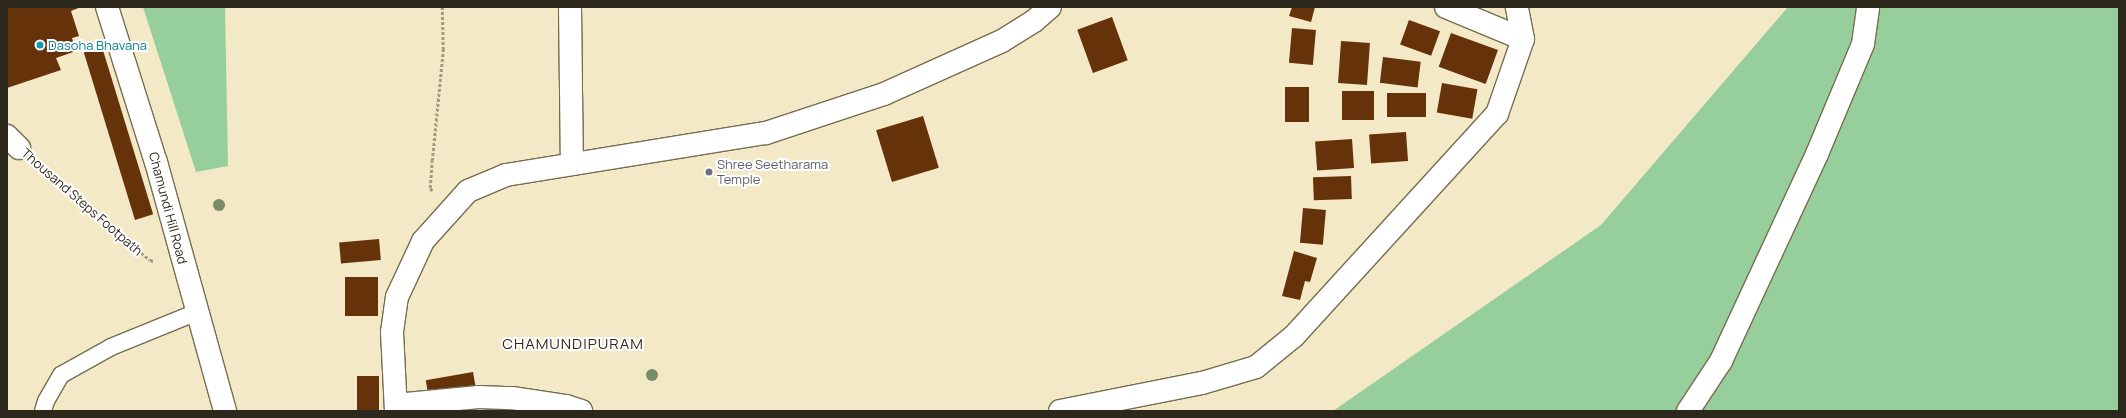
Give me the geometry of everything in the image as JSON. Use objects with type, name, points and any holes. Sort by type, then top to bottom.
[{"type":"street","name":"Chamundi Hill Road","points":[[107,7],[156,162],[225,411]]},
{"type":"street","points":[[570,7],[572,164]]},
{"type":"street","points":[[581,411],[566,406],[512,398],[479,397],[396,408],[392,332],[397,297],[423,241],[468,191],[506,175],[766,133],[884,94],[1002,41],[1034,20],[1050,7]]},
{"type":"street","points":[[1446,7],[1523,39]]},
{"type":"street","points":[[1060,411],[1202,383],[1256,367],[1294,336],[1367,259],[1497,114],[1523,39],[1518,7]]},
{"type":"street","points":[[1688,411],[1721,361],[1816,154],[1863,44],[1868,7]]},
{"type":"lane","points":[[43,411],[46,401],[61,375],[111,347],[197,312]]},
{"type":"path","points":[[442,7],[443,50],[430,188],[447,213]]},
{"type":"path","name":"Thousand Steps Footpath","points":[[13,142],[150,260],[184,267]]},
{"type":"green space","points":[[143,7],[225,7],[228,166],[196,172]]},
{"type":"green space","points":[[1788,7],[2119,7],[2119,411],[1333,411],[1601,225]]},
{"type":"building","name":"Dasoha Bhavana","points":[[7,7],[81,7],[71,11],[79,36],[72,38],[76,51],[56,58],[61,70],[7,88]]},
{"type":"building","points":[[1292,7],[1315,7],[1311,22],[1289,16]]},
{"type":"building","points":[[1112,17],[1128,60],[1093,73],[1077,30]]},
{"type":"building","points":[[1409,20],[1440,31],[1431,56],[1400,44]]},
{"type":"building","points":[[1292,28],[1316,30],[1313,65],[1289,63]]},
{"type":"building","points":[[1451,33],[1498,50],[1486,84],[1439,67]]},
{"type":"building","points":[[1341,41],[1370,43],[1367,85],[1338,83]]},
{"type":"building","points":[[102,47],[153,214],[135,220],[84,53]]},
{"type":"building","points":[[1383,57],[1421,62],[1418,87],[1380,83]]},
{"type":"building","points":[[1442,83],[1477,89],[1472,119],[1437,113]]},
{"type":"building","points":[[1285,87],[1309,87],[1309,122],[1285,122]]},
{"type":"building","points":[[1342,91],[1374,91],[1374,120],[1342,120]]},
{"type":"building","points":[[1387,93],[1426,93],[1426,117],[1387,117]]},
{"type":"building","points":[[923,116],[939,168],[892,182],[876,130]]},
{"type":"building","points":[[1406,132],[1408,161],[1371,164],[1369,135]]},
{"type":"building","points":[[1352,139],[1354,168],[1317,171],[1315,142]]},
{"type":"building","points":[[1351,176],[1352,199],[1314,200],[1313,177]]},
{"type":"building","points":[[1303,208],[1326,210],[1323,245],[1300,243]]},
{"type":"building","points":[[379,239],[381,260],[341,263],[339,242]]},
{"type":"building","points":[[1294,251],[1317,258],[1310,282],[1305,281],[1300,300],[1282,296]]},
{"type":"building","points":[[345,277],[378,277],[378,316],[345,316]]},
{"type":"building","points":[[473,372],[476,389],[429,397],[426,380]]},
{"type":"building","points":[[357,376],[379,376],[379,411],[357,411]]},
{"type":"place","name":"Dasoha Bhavana","points":[[40,45]]},
{"type":"place","name":"Shree Seetharama Temple","points":[[709,172]]},
{"type":"district","name":"CHAMUNDIPURAM","points":[[573,344]]}]
